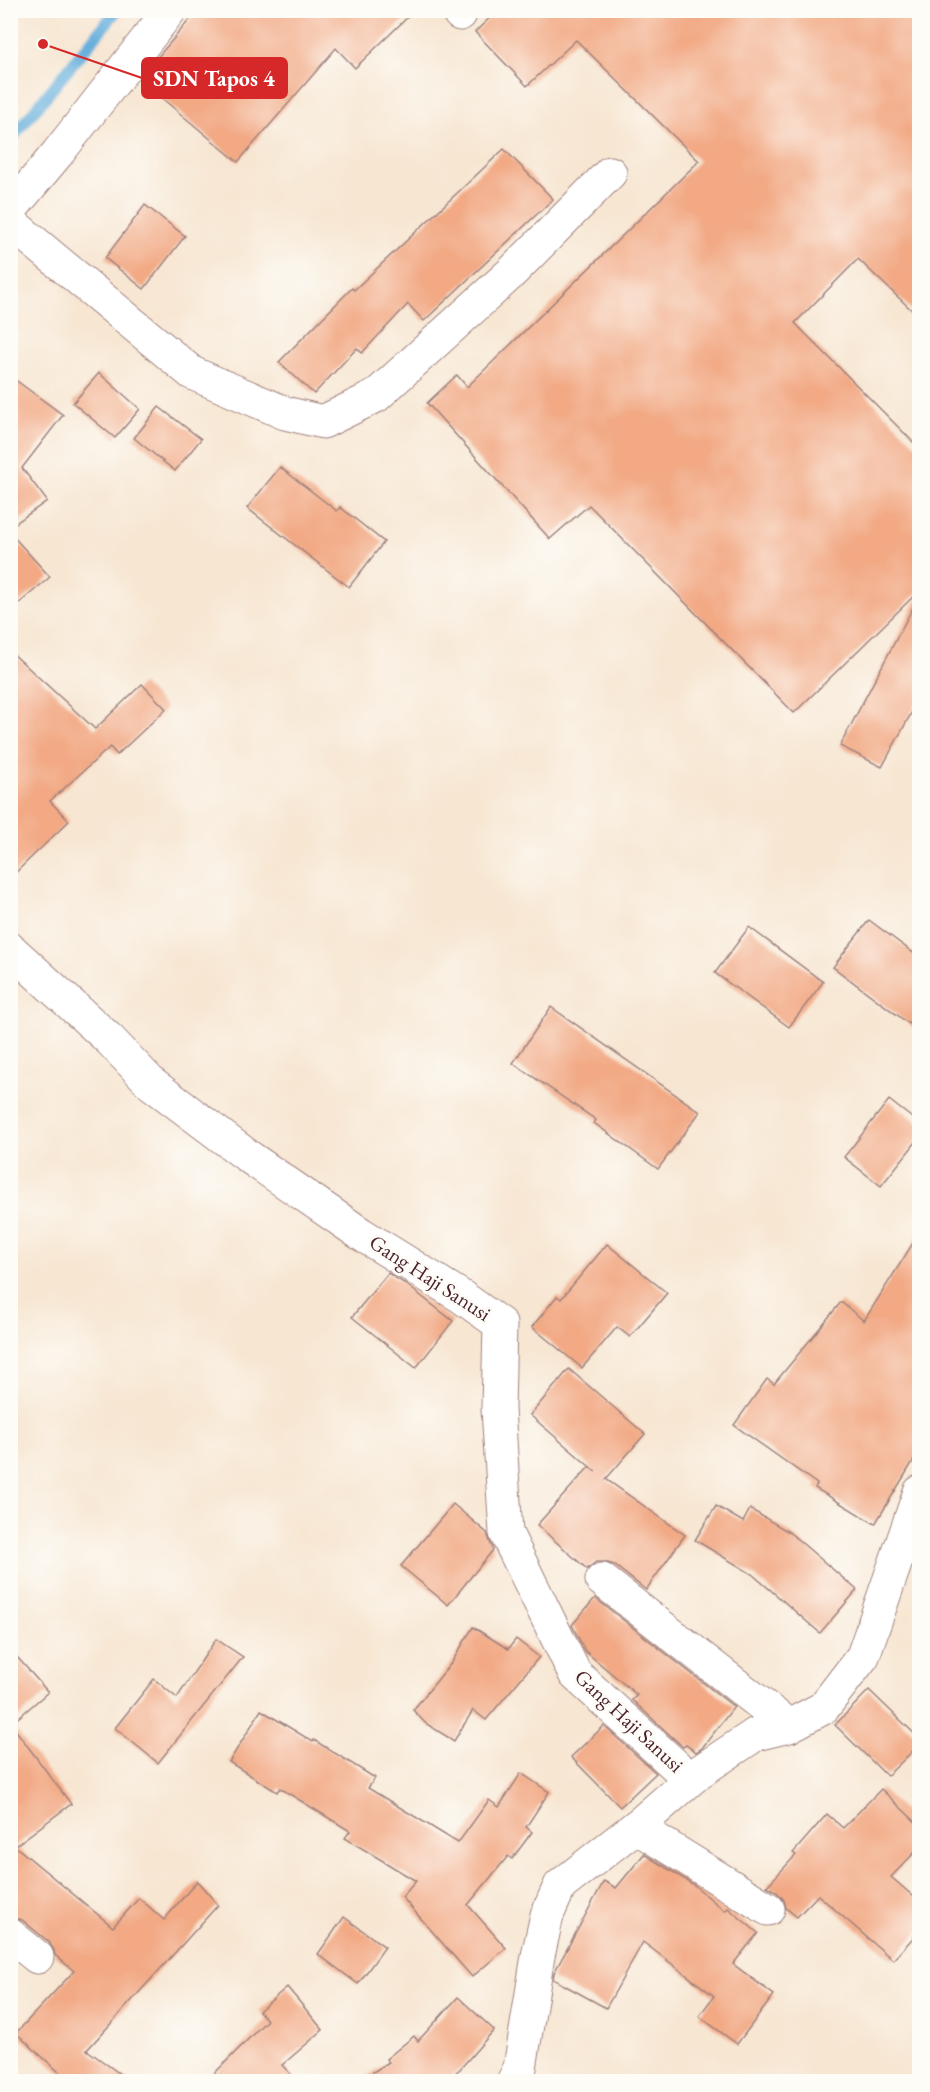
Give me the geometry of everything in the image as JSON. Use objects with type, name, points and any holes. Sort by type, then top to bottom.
[{"type":"street","points":[[10,210],[170,10]]},
{"type":"street","points":[[10,222],[192,373],[285,413],[323,422],[376,396],[510,274],[610,172]]},
{"type":"street","name":"Gang Haji Sanusi","points":[[10,949],[110,1040],[152,1084],[268,1170],[361,1234],[462,1297],[500,1324],[498,1408],[506,1533],[575,1674],[690,1779]]},
{"type":"street","points":[[513,2082],[520,2068],[547,1915],[560,1886],[636,1827],[690,1779],[756,1734],[789,1726],[823,1708],[863,1656],[920,1492]]},
{"type":"street","points":[[602,1580],[789,1726]]},
{"type":"street","points":[[636,1827],[768,1909]]},
{"type":"street","points":[[10,1935],[36,1957]]},
{"type":"building","points":[[198,10],[415,10],[355,68],[336,48],[238,162],[139,79]]},
{"type":"building","points":[[498,10],[920,10],[920,318],[858,259],[795,323],[920,449],[920,590],[794,713],[589,505],[550,539],[427,403],[457,375],[467,387],[699,161],[576,40],[527,86],[475,32]]},
{"type":"building","points":[[504,149],[553,199],[424,321],[408,304],[362,353],[357,348],[314,394],[279,362],[352,288],[354,290]]},
{"type":"building","points":[[145,205],[185,236],[144,289],[105,258]]},
{"type":"building","points":[[99,373],[140,409],[115,438],[73,403]]},
{"type":"building","points":[[10,376],[63,415],[22,468],[47,501],[10,527]]},
{"type":"building","points":[[159,407],[201,439],[175,471],[134,438]]},
{"type":"building","points":[[280,467],[337,511],[340,507],[384,542],[349,587],[247,508]]},
{"type":"building","points":[[10,533],[50,577],[10,611]]},
{"type":"building","points":[[920,594],[920,697],[882,767],[840,746]]},
{"type":"building","points":[[10,651],[95,729],[142,684],[166,709],[117,755],[110,747],[50,801],[69,821],[10,878]]},
{"type":"building","points":[[869,920],[920,958],[920,1032],[833,967]]},
{"type":"building","points":[[749,927],[823,982],[789,1027],[715,973]]},
{"type":"building","points":[[551,1007],[700,1112],[658,1169],[594,1123],[596,1120],[513,1063]]},
{"type":"building","points":[[889,1100],[920,1124],[920,1137],[881,1186],[844,1157]]},
{"type":"building","points":[[920,1232],[920,1450],[875,1524],[815,1488],[817,1484],[734,1425],[767,1379],[774,1384],[841,1302],[864,1321]]},
{"type":"building","points":[[607,1244],[667,1293],[630,1337],[617,1327],[582,1368],[532,1327],[557,1296],[561,1299]]},
{"type":"building","points":[[388,1273],[453,1321],[416,1368],[352,1317]]},
{"type":"building","points":[[569,1369],[645,1434],[606,1479],[685,1535],[646,1590],[614,1565],[596,1562],[587,1569],[537,1525],[589,1467],[596,1472],[530,1415]]},
{"type":"building","points":[[453,1504],[487,1533],[493,1550],[448,1605],[401,1566]]},
{"type":"building","points":[[716,1506],[743,1522],[750,1509],[789,1532],[857,1590],[820,1633],[752,1574],[695,1540]]},
{"type":"building","points":[[595,1598],[734,1707],[702,1748],[696,1752],[686,1745],[683,1747],[632,1700],[637,1695],[585,1651],[572,1625]]},
{"type":"building","points":[[473,1627],[508,1649],[516,1639],[539,1657],[486,1720],[473,1710],[454,1741],[425,1723],[413,1710],[452,1662]]},
{"type":"building","points":[[216,1639],[243,1657],[158,1763],[115,1728],[154,1679],[177,1698]]},
{"type":"building","points":[[10,1649],[48,1692],[11,1724],[71,1804],[15,1846],[113,1927],[139,1898],[164,1920],[197,1881],[218,1905],[87,2050],[131,2082],[70,2082],[16,2033],[74,1971],[55,1955],[49,1942],[22,1920],[10,1917]]},
{"type":"building","points":[[869,1690],[920,1739],[920,1744],[887,1776],[835,1725]]},
{"type":"building","points":[[261,1710],[375,1778],[368,1788],[458,1843],[489,1800],[499,1807],[521,1773],[549,1792],[526,1827],[532,1832],[512,1859],[508,1856],[468,1905],[506,1948],[472,1977],[402,1897],[416,1881],[345,1838],[350,1831],[280,1788],[277,1792],[229,1762]]},
{"type":"building","points":[[604,1726],[656,1773],[620,1807],[571,1757]]},
{"type":"building","points":[[881,1789],[920,1826],[920,1847],[891,1877],[920,1902],[920,1930],[893,1960],[818,1895],[797,1917],[786,1908],[784,1900],[778,1893],[767,1886],[796,1855],[793,1853],[827,1814],[843,1828]]},
{"type":"building","points":[[644,1854],[694,1885],[725,1911],[728,1908],[758,1933],[733,1964],[774,1995],[737,2044],[699,2016],[714,1996],[643,1942],[606,2008],[553,1979],[554,1973],[604,1881],[616,1888]]},
{"type":"building","points":[[344,1917],[385,1947],[358,1984],[318,1954]]},
{"type":"building","points":[[287,1987],[323,2030],[282,2065],[298,2082],[206,2082],[267,2020],[259,2011]]},
{"type":"building","points":[[458,1997],[494,2030],[460,2069],[444,2082],[357,2082],[389,2062],[386,2059],[414,2036],[418,2041]]},
{"type":"waterway","points":[[10,140],[117,10]]},
{"type":"place","name":"SDN Tapos 4","points":[[43,44]]}]
